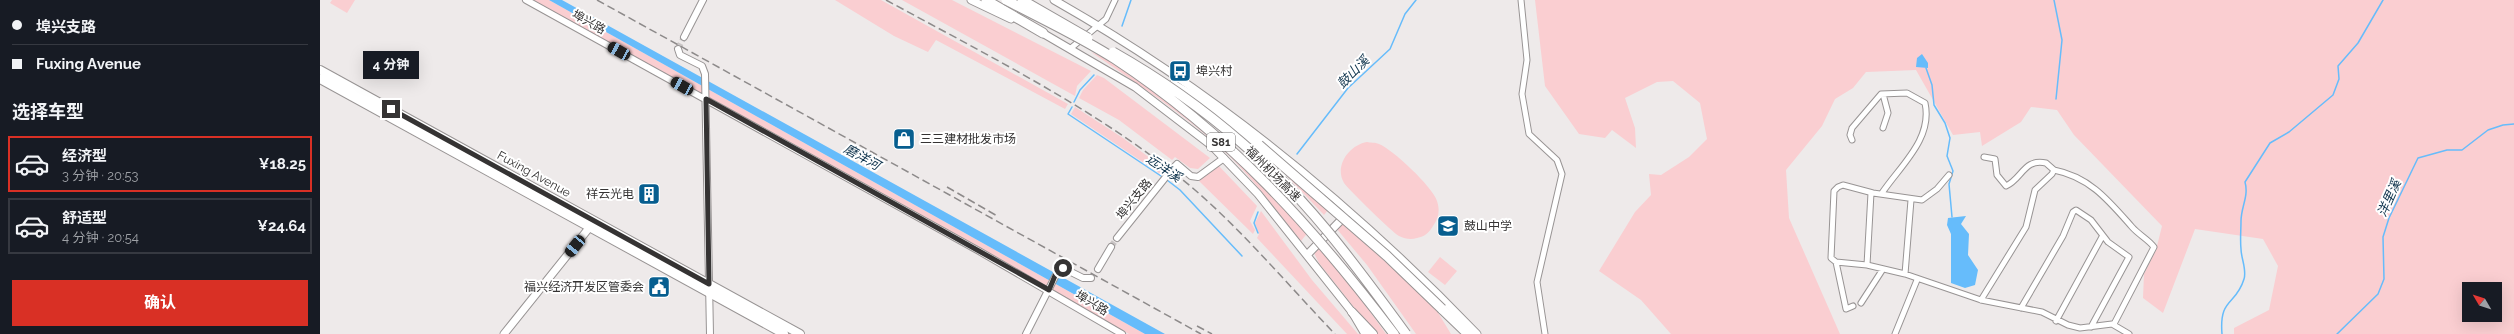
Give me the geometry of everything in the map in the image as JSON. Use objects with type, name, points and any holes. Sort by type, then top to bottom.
[{"type":"highway","points":[[986,0],[1043,33]]},
{"type":"highway","name":"福州机场高速","points":[[1006,0],[1114,59],[1170,99],[1234,152],[1285,202],[1347,272],[1394,334]]},
{"type":"highway","name":"福州机场高速","points":[[1022,0],[1155,75],[1243,143],[1299,199],[1358,270],[1406,334]]},
{"type":"highway","points":[[1155,75],[1199,100],[1259,145],[1386,256],[1468,334]]},
{"type":"main road","points":[[972,0],[1043,33],[1071,48],[1142,91],[1196,132],[1224,158],[1258,194],[1352,312],[1373,334]]},
{"type":"main road","points":[[1054,0],[1169,70],[1284,157],[1430,284],[1477,334]]},
{"type":"main road","name":"Fuxing Avenue","points":[[320,70],[709,293],[784,334]]},
{"type":"main road","name":"Fuxing Avenue","points":[[320,79],[592,225],[709,284],[800,334]]},
{"type":"main road","points":[[1307,254],[1348,212]]},
{"type":"main road","points":[[504,334],[592,225]]},
{"type":"main road","points":[[1352,312],[1365,334]]},
{"type":"street","name":"埠兴路","points":[[526,0],[1049,290],[1122,334]]},
{"type":"street","points":[[684,37],[703,0]]},
{"type":"street","points":[[1071,48],[1106,19],[1115,0]]},
{"type":"street","points":[[1521,0],[1526,60],[1522,94],[1529,134],[1557,160],[1562,174],[1537,282],[1545,334]]},
{"type":"street","points":[[678,49],[680,55],[702,66],[704,74],[706,99],[710,334]]},
{"type":"street","points":[[1852,140],[1850,135],[1852,128],[1882,94],[1907,93],[1925,103],[1927,124],[1918,144],[1882,193]]},
{"type":"street","points":[[1882,94],[1888,113],[1883,128]]},
{"type":"street","points":[[1984,157],[1995,159],[1997,175],[2006,186],[2013,184],[2022,170],[2031,163],[2046,163],[2054,170],[2072,175],[2110,200],[2132,227],[2154,247],[2114,324]]},
{"type":"street","name":"埠兴支路","points":[[1117,238],[1173,168],[1191,176],[1198,177],[1224,158]]},
{"type":"street","points":[[1981,300],[2026,227],[2035,190],[2052,174],[2054,170]]},
{"type":"street","points":[[1949,175],[1937,189],[1922,200],[1911,200],[1882,193],[1871,193],[1843,185],[1838,186],[1834,192],[1830,251],[1831,258],[1836,262],[1867,265],[1905,274],[1917,280],[1981,300],[2042,312],[2056,321],[2080,328],[2114,324],[2129,334]]},
{"type":"street","points":[[1867,265],[1871,193]]},
{"type":"street","points":[[1905,274],[1911,200]]},
{"type":"street","points":[[2021,308],[2063,236],[2073,212],[2076,210],[2086,216],[2102,236],[2129,257],[2091,327]]},
{"type":"street","points":[[2056,321],[2102,236]]},
{"type":"street","points":[[1098,269],[1111,248]]},
{"type":"street","points":[[1836,262],[1846,309],[1853,306]]},
{"type":"street","points":[[1026,334],[1049,290],[1051,282],[1057,271],[1063,268],[1083,278],[1091,278]]},
{"type":"street","points":[[1860,303],[1882,269]]},
{"type":"street","points":[[1895,334],[1917,280]]},
{"type":"street","points":[[2116,334],[2120,327]]},
{"type":"shaded area","points":[[332,0],[355,0],[347,13],[330,3]]},
{"type":"shaded area","points":[[528,0],[549,0],[1145,334],[1129,334]]},
{"type":"shaded area","points":[[835,0],[881,0],[1068,104],[1065,109],[936,40],[928,52],[894,36]]},
{"type":"shaded area","points":[[902,0],[952,0],[1091,71],[1077,86],[1075,96]]},
{"type":"shaded area","points":[[1535,0],[2514,0],[2514,334],[2234,334],[2234,328],[2269,310],[2278,266],[2263,239],[2195,229],[2163,313],[2143,298],[2144,274],[2156,250],[2162,226],[2074,135],[2057,110],[2031,107],[2021,122],[1982,146],[1980,132],[1953,135],[1916,70],[1866,72],[1853,88],[1835,99],[1822,126],[1786,170],[1789,218],[1840,334],[1671,334],[1641,300],[1599,271],[1635,212],[1651,195],[1649,174],[1661,175],[1689,157],[1707,139],[1700,103],[1673,81],[1657,82],[1625,98],[1635,128],[1636,148],[1612,130],[1605,138],[1579,134],[1545,86]]},
{"type":"shaded area","points":[[1091,52],[1108,59],[1143,82],[1230,151],[1309,231],[1301,241],[1254,182],[1234,160],[1208,136],[1176,111]]},
{"type":"shaded area","points":[[1097,75],[1104,78],[1210,158],[1198,169],[1190,168],[1175,157],[1172,160],[1119,120],[1079,98],[1083,90]]},
{"type":"shaded area","points":[[1075,107],[1123,138],[1166,170],[1162,175],[1071,114]]},
{"type":"shaded area","points":[[1247,140],[1328,210],[1324,215],[1287,176]]},
{"type":"shaded area","points":[[1367,142],[1379,144],[1393,153],[1420,178],[1434,195],[1439,211],[1435,223],[1428,233],[1415,239],[1399,236],[1371,211],[1344,183],[1341,176],[1341,170],[1345,157],[1354,147]]},
{"type":"shaded area","points":[[1218,165],[1257,206],[1250,221],[1255,230],[1253,234],[1199,181]]},
{"type":"shaded area","points":[[1261,211],[1312,280],[1358,334],[1347,334],[1257,238],[1259,234],[1255,223]]},
{"type":"shaded area","points":[[1342,222],[1434,306],[1451,334],[1416,334],[1367,265],[1336,228]]},
{"type":"shaded area","points":[[1321,244],[1386,334],[1375,334],[1319,263],[1314,253]]},
{"type":"shaded area","points":[[1440,257],[1457,271],[1445,285],[1428,272]]},
{"type":"water","points":[[549,0],[562,0],[1165,334],[1145,334]]},
{"type":"water","points":[[1922,54],[1928,63],[1928,68],[1916,67],[1917,58]]},
{"type":"water","points":[[1966,216],[1961,224],[1969,234],[1968,255],[1978,270],[1975,285],[1965,288],[1951,283],[1951,234],[1947,225],[1948,218]]},
{"type":"waterway","name":"远洋溪","points":[[1122,26],[1131,0]]},
{"type":"waterway","name":"鼓山溪","points":[[1297,154],[1348,88],[1390,49],[1405,14],[1416,0]]},
{"type":"waterway","points":[[2054,0],[2062,40],[2056,99]]},
{"type":"waterway","points":[[2222,334],[2223,314],[2226,307],[2241,288],[2245,275],[2241,253],[2241,216],[2246,192],[2245,182],[2270,143],[2289,132],[2333,95],[2339,79],[2338,66],[2358,43],[2383,0]]},
{"type":"waterway","points":[[1926,68],[1932,85],[1934,105],[1945,123],[1950,138],[1947,156],[1953,171],[1949,184],[1952,217]]},
{"type":"waterway","name":"远洋溪","points":[[1074,102],[1080,90],[1094,75]]},
{"type":"waterway","name":"远洋溪","points":[[1072,107],[1068,114],[1164,178]]},
{"type":"waterway","name":"洋里溪","points":[[2337,334],[2378,294],[2384,279],[2383,237],[2389,218],[2418,158],[2447,150],[2462,150],[2488,130],[2503,125],[2514,124]]},
{"type":"waterway","name":"远洋溪","points":[[1167,180],[1180,190],[1242,256]]},
{"type":"waterway","points":[[1258,212],[1254,223],[1258,233]]},
{"type":"tunnel","points":[[678,49],[684,37]]},
{"type":"tunnel","points":[[1111,247],[1117,238]]},
{"type":"railway","points":[[597,0],[1201,334]]},
{"type":"railway","points":[[886,0],[1072,103],[1144,150],[1178,176],[1219,212],[1259,252],[1335,334]]},
{"type":"railway","points":[[947,187],[999,217]]},
{"type":"railway","points":[[1197,326],[1212,334]]},
{"type":"place","name":"埠兴村","points":[[1180,71]]},
{"type":"place","name":"三三建材批发市场","points":[[904,139]]},
{"type":"place","name":"祥云光电","points":[[649,194]]},
{"type":"place","name":"鼓山中学","points":[[1448,226]]},
{"type":"place","name":"福兴经济开发区管委会","points":[[659,287]]},
{"type":"route","points":[[391,109],[709,284],[706,99],[1049,290],[1051,282],[1057,271],[1063,268]]},
{"type":"water label","name":"磨洋河","points":[[862,157]]}]
